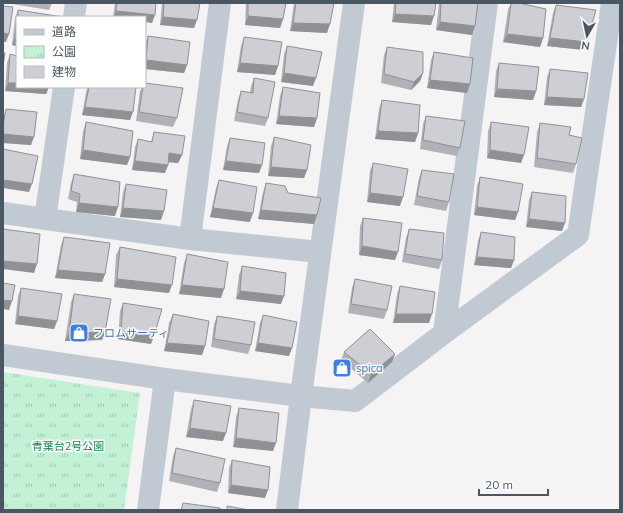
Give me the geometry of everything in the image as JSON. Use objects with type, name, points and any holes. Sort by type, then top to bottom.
[{"type":"street","points":[[74,16],[76,3]]},
{"type":"street","points":[[190,239],[220,3]]},
{"type":"street","points":[[287,510],[300,396],[354,3]]},
{"type":"street","points":[[444,333],[487,3]]},
{"type":"street","points":[[3,355],[165,379],[300,396],[355,401],[444,333],[578,235],[612,3]]},
{"type":"street","points":[[45,219],[64,88]]},
{"type":"street","points":[[3,213],[190,239],[320,252]]},
{"type":"street","points":[[148,510],[165,379]]},
{"type":"green space","name":"青葉台2号公園","points":[[3,372],[140,393],[124,510],[3,510]]},
{"type":"building","points":[[117,3],[156,3],[155,15],[116,11]]},
{"type":"building","points":[[164,3],[200,3],[197,20],[163,17]]},
{"type":"building","points":[[248,3],[286,3],[283,19],[248,16]]},
{"type":"building","points":[[296,3],[334,3],[330,24],[293,23]]},
{"type":"building","points":[[396,3],[436,3],[434,16],[395,14]]},
{"type":"building","points":[[441,3],[478,3],[475,26],[440,22]]},
{"type":"building","points":[[511,3],[519,3],[546,9],[543,38],[507,34]]},
{"type":"building","points":[[556,5],[596,10],[587,42],[550,38]]},
{"type":"building","points":[[3,6],[13,7],[9,34],[3,33]]},
{"type":"building","points":[[18,10],[57,16],[18,16]]},
{"type":"building","points":[[148,36],[190,42],[187,65],[146,60]]},
{"type":"building","points":[[244,37],[282,42],[278,66],[240,63]]},
{"type":"building","points":[[287,46],[322,52],[316,78],[284,73]]},
{"type":"building","points":[[387,47],[423,52],[423,73],[414,82],[384,74]]},
{"type":"building","points":[[434,52],[473,58],[470,84],[430,80]]},
{"type":"building","points":[[3,53],[5,53],[3,66]]},
{"type":"building","points":[[10,54],[16,56],[16,83],[8,83]]},
{"type":"building","points":[[499,63],[539,67],[536,91],[497,89]]},
{"type":"building","points":[[550,69],[588,73],[584,99],[547,97]]},
{"type":"building","points":[[254,78],[275,82],[268,118],[237,112],[241,91],[253,93]]},
{"type":"building","points":[[146,83],[183,88],[177,118],[139,112],[143,88],[146,88]]},
{"type":"building","points":[[283,87],[320,93],[317,118],[279,116]]},
{"type":"building","points":[[89,88],[136,88],[133,112],[85,107]]},
{"type":"building","points":[[382,100],[420,105],[418,133],[378,131]]},
{"type":"building","points":[[6,109],[37,112],[34,137],[3,134]]},
{"type":"building","points":[[426,116],[465,121],[460,148],[423,140]]},
{"type":"building","points":[[86,122],[133,131],[130,157],[83,150]]},
{"type":"building","points":[[491,122],[529,127],[524,155],[490,150]]},
{"type":"building","points":[[540,123],[571,127],[569,135],[582,138],[576,164],[537,158]]},
{"type":"building","points":[[154,132],[185,136],[182,155],[169,153],[168,165],[135,161],[138,139],[152,142]]},
{"type":"building","points":[[274,137],[311,145],[307,170],[271,167]]},
{"type":"building","points":[[230,138],[265,143],[262,165],[226,161]]},
{"type":"building","points":[[3,149],[38,156],[32,184],[3,180]]},
{"type":"building","points":[[373,163],[408,169],[403,197],[370,193]]},
{"type":"building","points":[[422,170],[454,174],[449,202],[417,196]]},
{"type":"building","points":[[74,174],[120,182],[118,207],[79,203],[80,194],[71,191]]},
{"type":"building","points":[[480,177],[523,184],[518,212],[477,207]]},
{"type":"building","points":[[219,180],[257,187],[253,213],[213,208]]},
{"type":"building","points":[[266,183],[285,186],[288,193],[321,198],[317,215],[261,210]]},
{"type":"building","points":[[126,184],[167,190],[164,211],[123,208]]},
{"type":"building","points":[[532,192],[566,196],[565,223],[529,219]]},
{"type":"building","points":[[363,218],[402,223],[398,252],[362,246]]},
{"type":"building","points":[[3,229],[40,234],[37,264],[3,261]]},
{"type":"building","points":[[409,229],[444,233],[442,260],[405,254]]},
{"type":"building","points":[[481,232],[515,237],[514,260],[477,257]]},
{"type":"building","points":[[64,237],[110,243],[105,274],[58,270]]},
{"type":"building","points":[[120,247],[176,257],[172,285],[117,279]]},
{"type":"building","points":[[187,254],[228,262],[224,289],[182,285]]},
{"type":"building","points":[[242,266],[286,273],[284,296],[240,291]]},
{"type":"building","points":[[355,279],[392,286],[387,310],[351,304]]},
{"type":"building","points":[[3,283],[15,285],[12,301],[3,300]]},
{"type":"building","points":[[400,286],[435,292],[432,314],[396,314]]},
{"type":"building","points":[[21,288],[62,294],[57,321],[18,316]]},
{"type":"building","points":[[74,294],[111,299],[105,332],[69,333]]},
{"type":"building","points":[[123,303],[162,309],[154,336],[121,331]]},
{"type":"building","points":[[173,314],[209,321],[205,346],[167,343]]},
{"type":"building","points":[[263,315],[297,322],[292,348],[258,343]]},
{"type":"building","points":[[217,316],[255,322],[251,345],[214,339]]},
{"type":"building","points":[[370,329],[395,354],[371,374],[344,352]]},
{"type":"building","points":[[194,400],[231,406],[226,433],[190,428]]},
{"type":"building","points":[[239,408],[279,413],[276,443],[236,438]]},
{"type":"building","points":[[176,448],[225,459],[220,483],[172,473]]},
{"type":"building","points":[[232,460],[270,467],[268,490],[231,485]]},
{"type":"building","points":[[183,503],[220,508],[220,510],[181,510]]},
{"type":"building","points":[[227,506],[249,510],[227,510]]},
{"type":"place","name":"フロムサーティ","points":[[79,333]]},
{"type":"place","name":"spica","points":[[342,368]]}]
